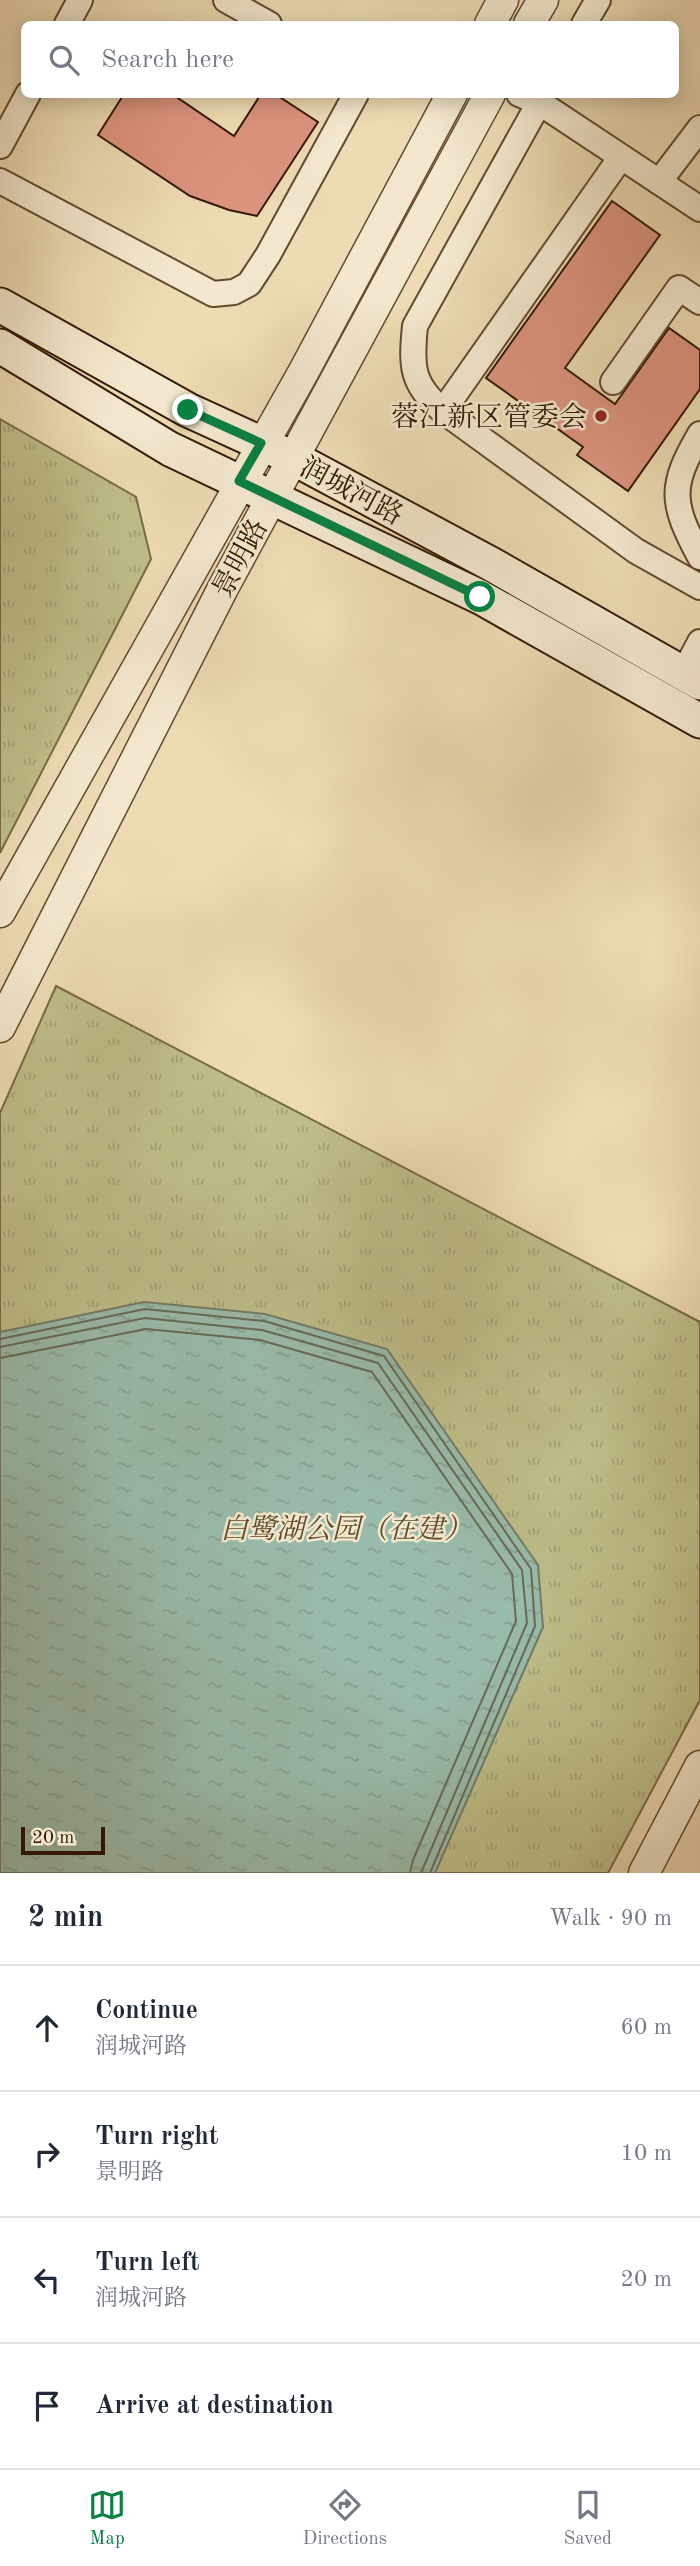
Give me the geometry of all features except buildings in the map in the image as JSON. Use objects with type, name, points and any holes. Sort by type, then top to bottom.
[{"type":"main road","name":"润城河路","points":[[0,305],[188,410],[295,459],[491,564],[692,678]]},
{"type":"main road","name":"润城河路","points":[[0,346],[170,449],[480,597],[700,721]]},
{"type":"street","points":[[68,21],[80,0]]},
{"type":"street","points":[[226,0],[264,21]]},
{"type":"street","points":[[492,21],[503,0]]},
{"type":"street","points":[[531,21],[543,0]]},
{"type":"street","points":[[586,21],[598,0]]},
{"type":"street","points":[[0,146],[26,98]]},
{"type":"street","points":[[0,181],[213,294],[234,292],[249,284],[268,255],[354,98]]},
{"type":"street","name":"景明路","points":[[0,912],[239,481],[304,371],[450,98]]},
{"type":"street","name":"景明路","points":[[0,1027],[223,588],[295,459],[487,98]]},
{"type":"street","points":[[533,98],[415,326],[411,364],[425,396],[443,411],[636,551],[700,587]]},
{"type":"street","points":[[535,98],[700,209]]},
{"type":"street","points":[[659,182],[700,128]]},
{"type":"street","points":[[443,411],[621,157]]},
{"type":"street","points":[[613,382],[679,288],[700,302]]},
{"type":"street","points":[[700,434],[683,464],[675,492],[700,557]]},
{"type":"street","points":[[692,678],[700,642]]},
{"type":"street","points":[[644,1873],[700,1766]]},
{"type":"green space","points":[[0,419],[136,497],[151,559],[0,853]]},
{"type":"green space","name":"白鹭湖公园（在建）","points":[[56,986],[700,1322],[700,1700],[608,1873],[0,1873],[0,1113]]},
{"type":"water","points":[[144,1302],[265,1314],[387,1349],[538,1565],[543,1627],[435,1873],[0,1873],[0,1332]]},
{"type":"place","name":"蓉江新区管委会","points":[[601,416]]},
{"type":"route","points":[[188,410],[261,443],[239,481],[480,597]]}]
